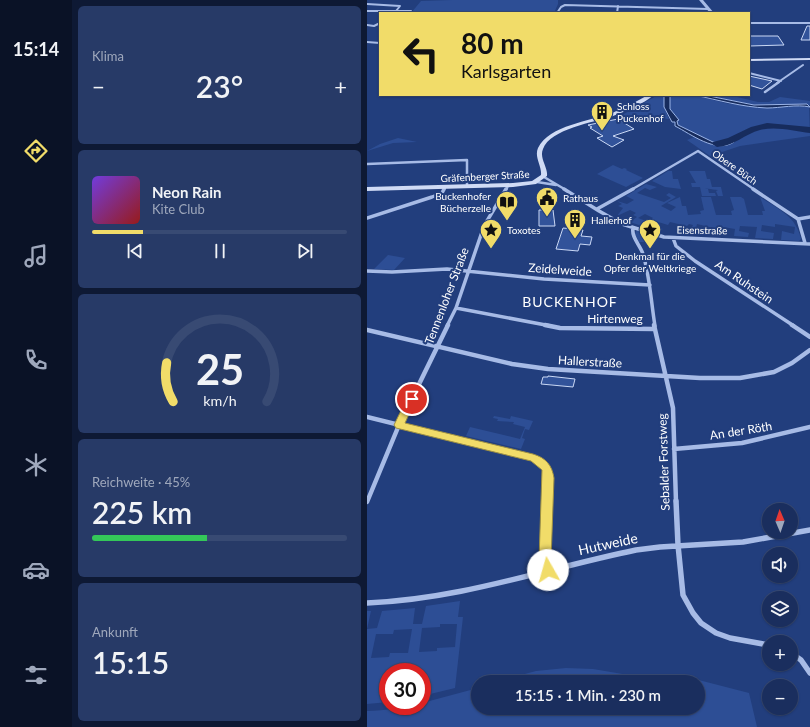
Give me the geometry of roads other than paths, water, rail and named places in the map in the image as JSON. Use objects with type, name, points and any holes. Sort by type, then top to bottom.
[{"type":"main road","points":[[750,60],[810,59]]},
{"type":"main road","name":"Gräfenberger Straße","points":[[367,188],[509,186],[537,182],[544,177],[545,172],[540,152],[543,144],[549,138],[573,127],[613,114],[650,96]]},
{"type":"street","points":[[701,0],[711,12]]},
{"type":"street","points":[[367,4],[400,6],[393,12]]},
{"type":"street","points":[[558,12],[562,6],[708,9]]},
{"type":"street","points":[[617,12],[618,6]]},
{"type":"street","points":[[367,11],[411,11]]},
{"type":"street","points":[[750,24],[810,23]]},
{"type":"street","points":[[367,25],[374,26],[379,24]]},
{"type":"street","points":[[367,42],[379,43]]},
{"type":"street","points":[[765,92],[803,65]]},
{"type":"street","points":[[750,73],[781,80]]},
{"type":"street","name":"Obere Büch","points":[[597,209],[698,151],[798,219]]},
{"type":"street","points":[[367,164],[467,160],[467,186]]},
{"type":"street","name":"Eisenstraße","points":[[544,177],[597,209],[633,228],[673,238],[810,244]]},
{"type":"street","name":"Eisenstraße","points":[[537,182],[559,185]]},
{"type":"street","name":"Tennenloher Straße","points":[[367,502],[399,425],[456,308],[484,225],[509,186]]},
{"type":"street","points":[[367,218],[432,197],[442,193],[445,187]]},
{"type":"street","points":[[805,243],[798,219],[810,217]]},
{"type":"street","name":"Sebalder Forstweg","points":[[633,228],[631,233],[643,256],[650,285],[655,329],[667,376],[673,408],[678,545],[683,595],[697,618],[716,633],[730,638],[762,644]]},
{"type":"street","name":"Am Ruhstein","points":[[673,238],[676,246],[695,261],[810,337]]},
{"type":"street","name":"Zeidelweide","points":[[367,271],[392,272],[435,269],[544,279],[650,285]]},
{"type":"street","name":"Hirtenweg","points":[[456,308],[560,328],[655,329]]},
{"type":"street","name":"Hallerstraße","points":[[367,330],[513,364],[548,369],[667,376],[739,378],[760,375],[774,372],[792,363],[810,350]]},
{"type":"street","points":[[367,417],[533,458],[541,462],[547,469],[549,478],[545,561],[548,570]]},
{"type":"street","name":"An der Röth","points":[[674,449],[755,441],[810,427]]},
{"type":"street","name":"Hutweide","points":[[367,603],[435,598],[466,592],[548,570],[625,552],[678,545],[734,543],[787,536],[810,530]]},
{"type":"street","points":[[798,658],[810,673]]},
{"type":"waterway","points":[[717,144],[732,141],[749,131],[767,126],[810,130]]},
{"type":"place","name":"Schloss Puckenhof","points":[[602,132]]},
{"type":"place","name":"Rathaus","points":[[547,218]]},
{"type":"place","name":"Buckenhofer Bücherzelle","points":[[507,222]]},
{"type":"place","name":"Hallerhof","points":[[575,240]]},
{"type":"place","name":"Toxotes","points":[[491,250]]},
{"type":"place","name":"Denkmal für die Opfer der Weltkriege","points":[[650,250]]},
{"type":"district","name":"BUCKENHOF","points":[[570,302]]}]
